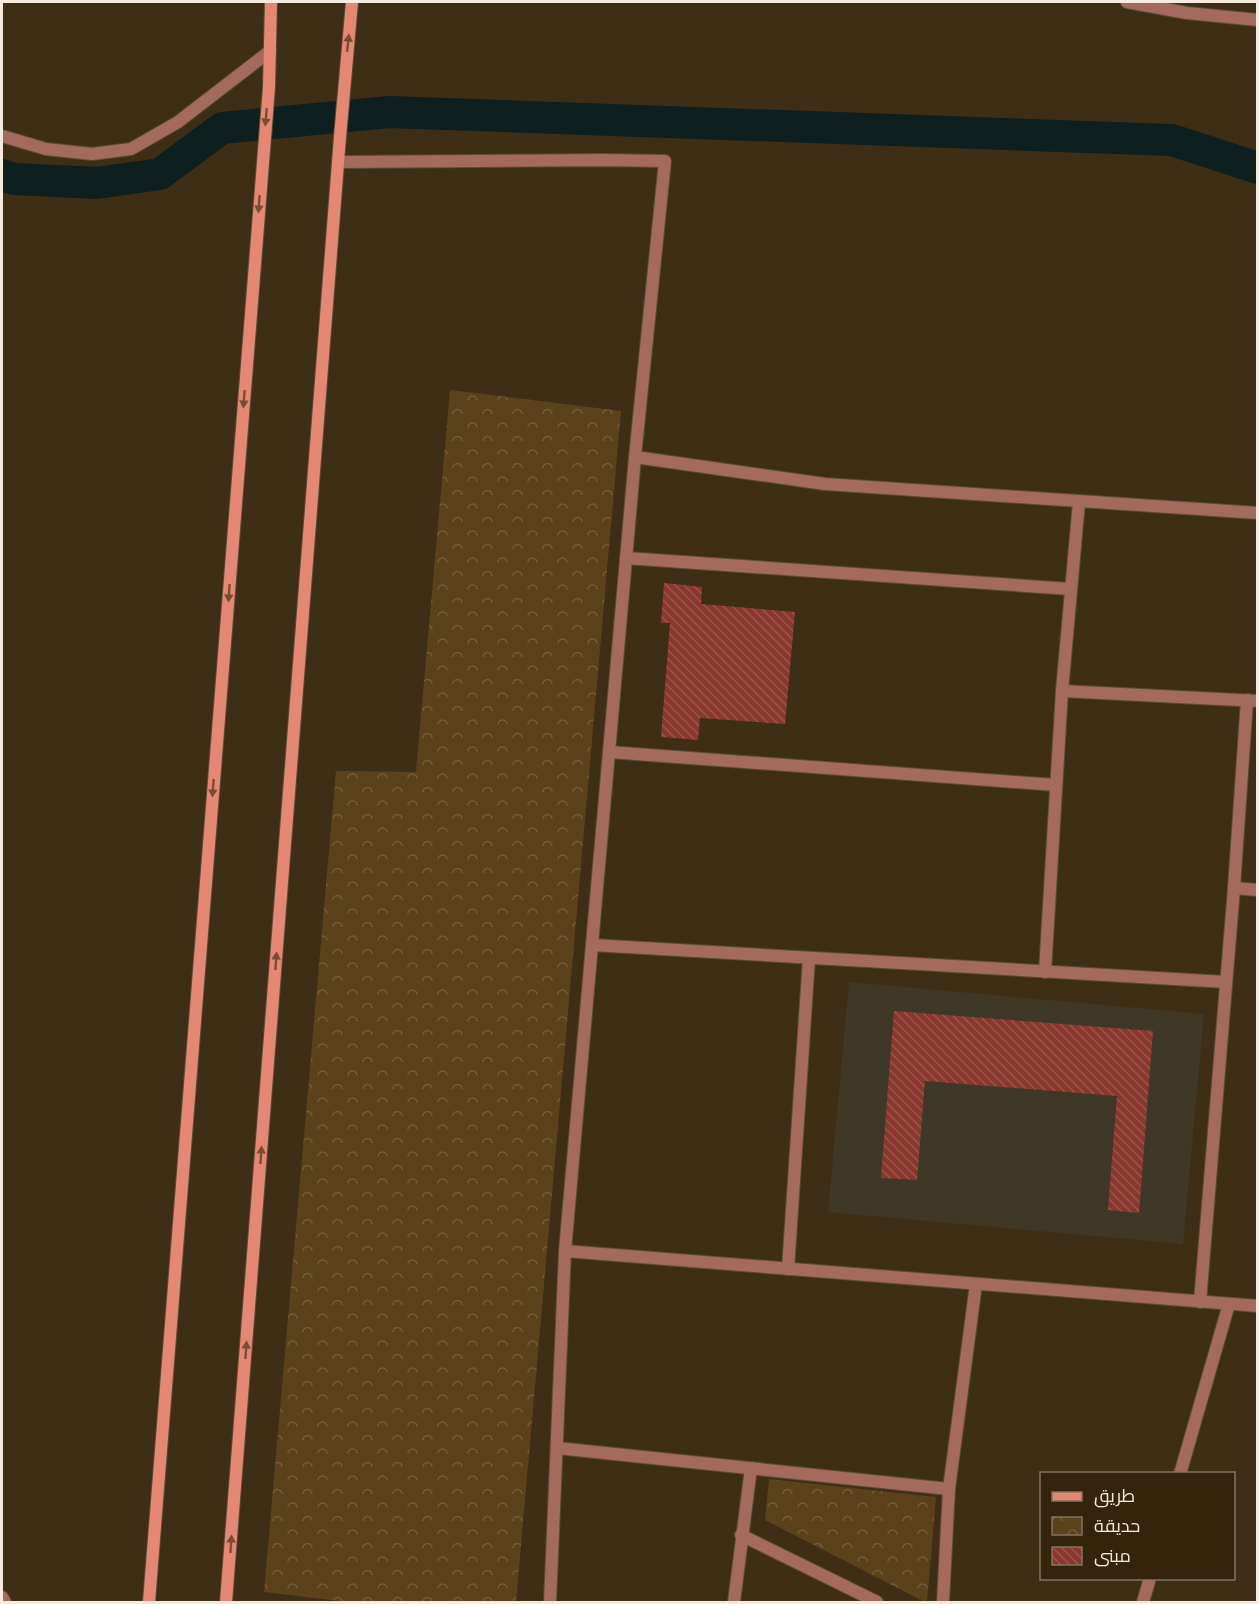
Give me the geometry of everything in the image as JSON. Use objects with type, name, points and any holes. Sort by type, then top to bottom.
[{"type":"main road","points":[[149,1602],[269,87],[271,2]]},
{"type":"main road","points":[[226,1602],[339,137],[352,2]]},
{"type":"street","points":[[1127,2],[1187,13],[1257,20]]},
{"type":"street","points":[[2,136],[46,149],[92,154],[131,149],[178,122],[270,51]]},
{"type":"street","points":[[338,162],[665,161],[626,558],[565,1251],[550,1602]]},
{"type":"street","points":[[636,457],[825,484],[1257,513]]},
{"type":"street","points":[[1045,972],[1062,691],[1079,502]]},
{"type":"street","points":[[626,558],[1071,589]]},
{"type":"street","points":[[1062,691],[1252,701],[1234,888],[1200,1302]]},
{"type":"street","points":[[609,752],[1056,786]]},
{"type":"street","points":[[1234,888],[1257,890]]},
{"type":"street","points":[[592,945],[1226,982]]},
{"type":"street","points":[[788,1269],[809,958]]},
{"type":"street","points":[[565,1251],[1257,1306]]},
{"type":"street","points":[[943,1602],[949,1489],[976,1284]]},
{"type":"street","points":[[1180,1472],[1229,1304]]},
{"type":"street","points":[[556,1448],[949,1489]]},
{"type":"street","points":[[734,1602],[751,1468]]},
{"type":"street","points":[[741,1535],[877,1602]]},
{"type":"street","points":[[1143,1602],[1149,1580]]},
{"type":"street","points":[[2,1597],[5,1602]]},
{"type":"shaded area","points":[[849,982],[1204,1014],[1183,1244],[828,1212]]},
{"type":"green space","points":[[450,390],[621,411],[516,1602],[348,1602],[264,1592],[336,771],[416,772]]},
{"type":"green space","points":[[769,1479],[936,1497],[927,1602],[765,1520]]},
{"type":"building","points":[[664,583],[702,587],[701,604],[795,612],[785,724],[700,718],[698,740],[661,737],[670,623],[661,623]]},
{"type":"building","points":[[894,1011],[1153,1031],[1139,1213],[1108,1210],[1117,1096],[925,1081],[917,1180],[881,1178]]},
{"type":"waterway","points":[[2,175],[14,179],[97,183],[160,174],[222,128],[389,112],[1172,140],[1258,168]]}]
